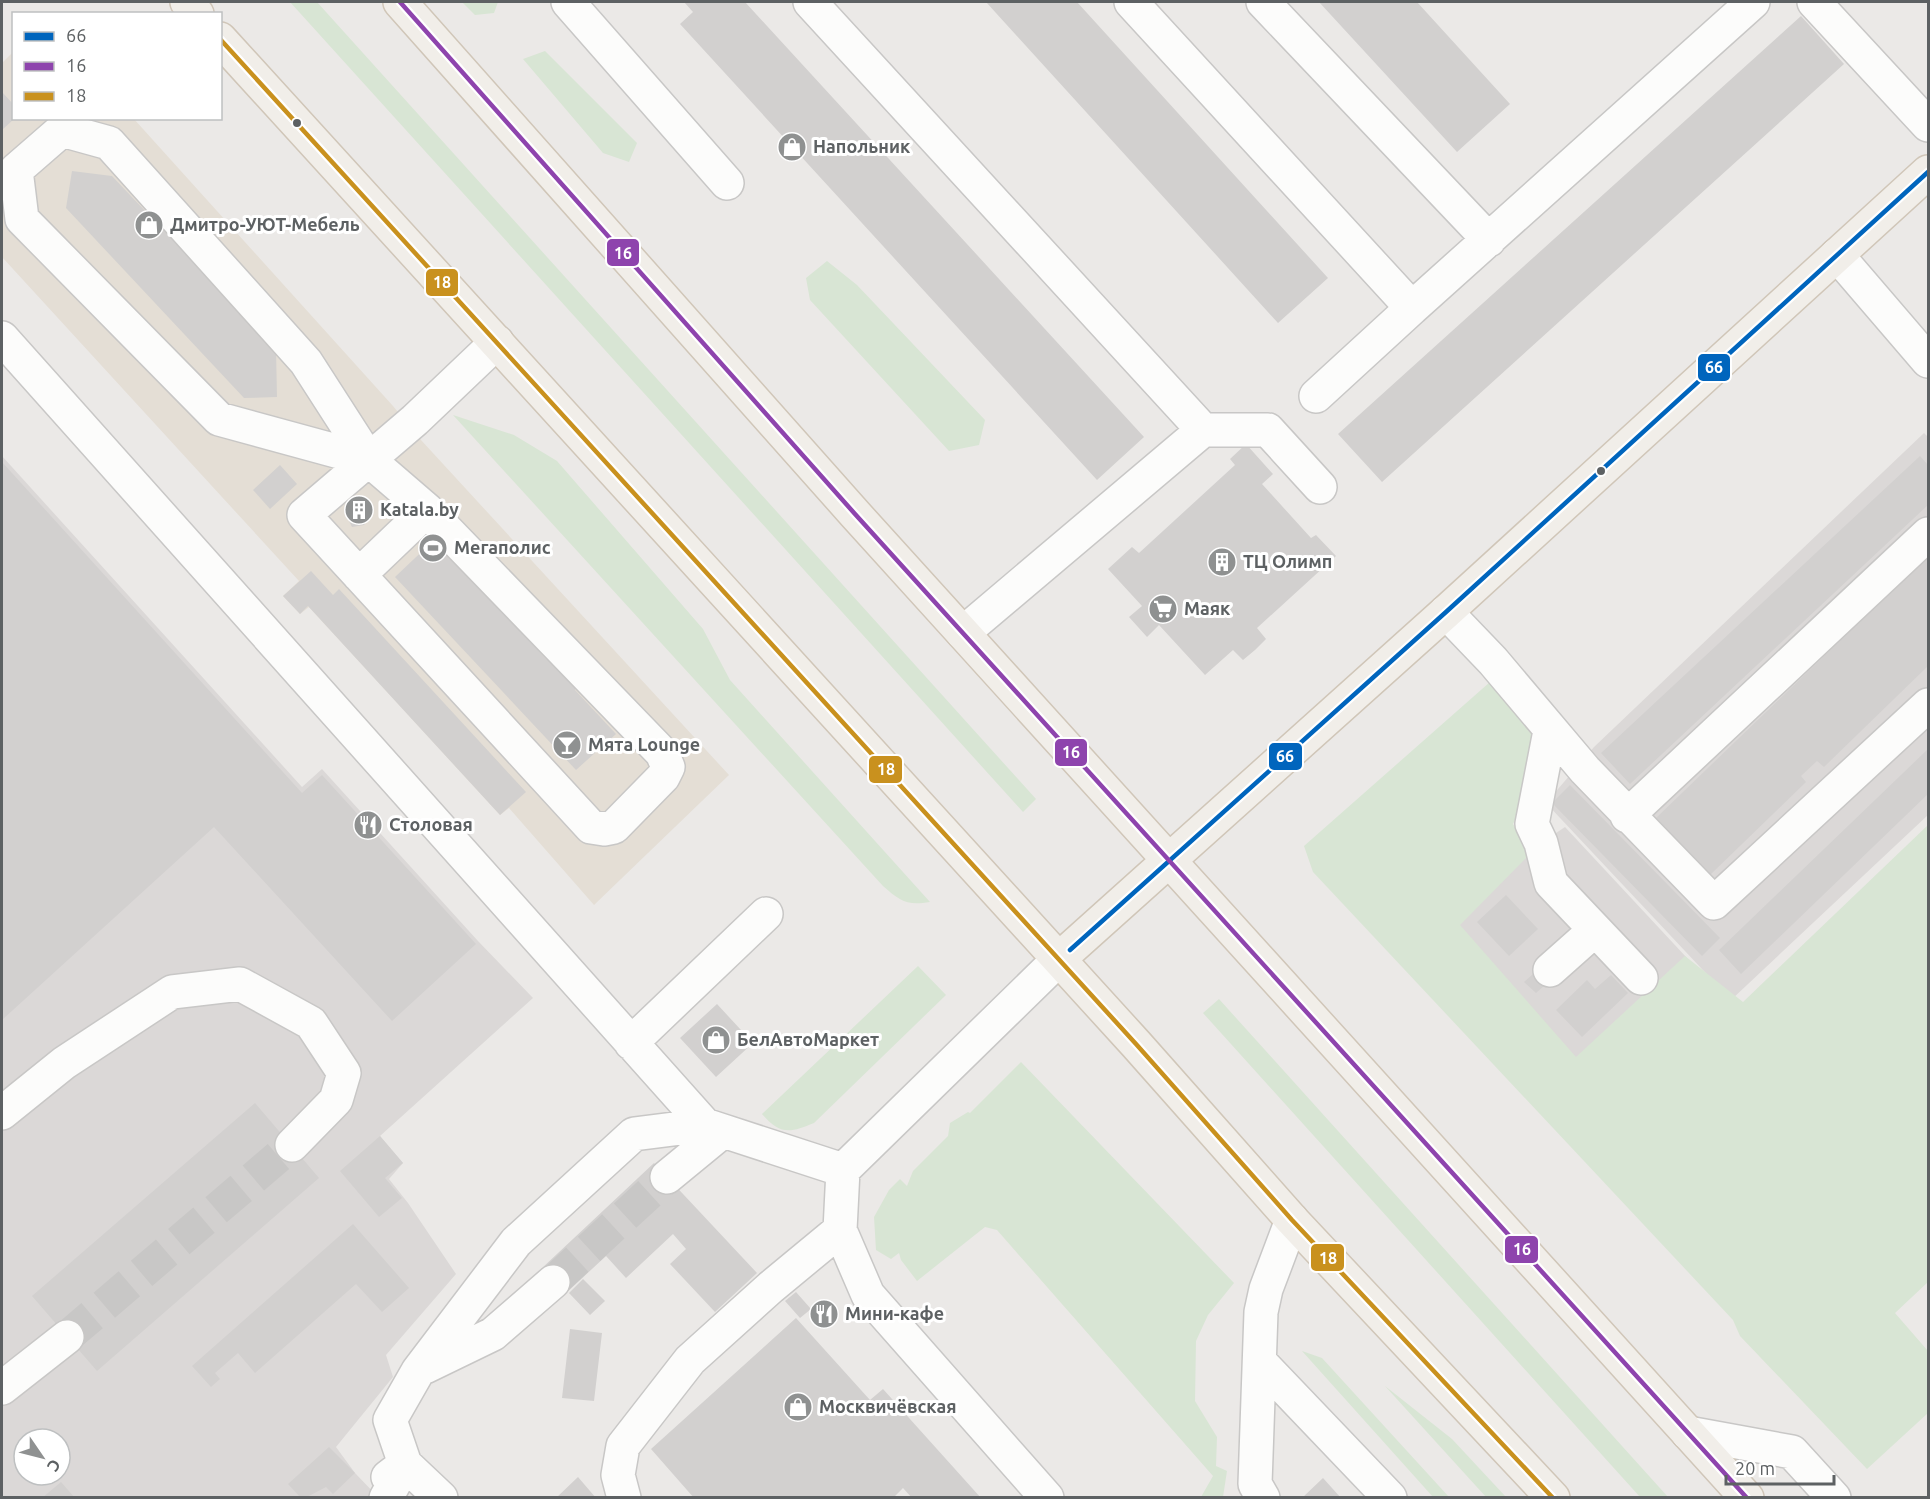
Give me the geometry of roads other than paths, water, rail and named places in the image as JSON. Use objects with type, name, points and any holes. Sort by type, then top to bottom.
[{"type":"main road","points":[[400,2],[839,496],[1747,1497]]},
{"type":"main road","points":[[222,41],[1059,960],[1292,1220],[1553,1497]]},
{"type":"main road","points":[[1059,960],[1446,612],[1929,172]]},
{"type":"main road","points":[[1716,1464],[1722,1497]]},
{"type":"street","points":[[568,2],[727,183]]},
{"type":"street","points":[[810,2],[1203,430]]},
{"type":"street","points":[[1131,2],[1412,308]]},
{"type":"street","points":[[1263,2],[1489,240]]},
{"type":"street","points":[[1316,396],[1754,2]]},
{"type":"street","points":[[1814,2],[1929,125]]},
{"type":"street","points":[[369,460],[219,419],[22,219],[16,170],[62,130],[109,143],[306,362],[369,460],[427,510],[662,753],[668,766],[663,777],[614,827],[604,829],[591,827],[304,515],[369,460],[415,420],[497,342]]},
{"type":"street","points":[[1837,255],[1929,361]]},
{"type":"street","points":[[2,338],[631,1043],[714,1128]]},
{"type":"street","points":[[963,633],[1203,430],[1268,430],[1320,487]]},
{"type":"street","points":[[359,575],[427,510]]},
{"type":"street","points":[[1627,816],[1929,534]]},
{"type":"street","points":[[1446,612],[1493,661],[1550,731],[1627,816],[1714,903],[1929,705]]},
{"type":"street","points":[[1550,731],[1532,824],[1541,843],[1551,883],[1641,978]]},
{"type":"street","points":[[631,1043],[766,914]]},
{"type":"street","points":[[1550,970],[1595,930]]},
{"type":"street","points":[[1047,1497],[868,1295],[840,1230],[843,1170],[1059,960]]},
{"type":"street","points":[[2,1113],[64,1063],[172,992],[240,984],[311,1023],[344,1073],[336,1100],[292,1145]]},
{"type":"street","points":[[667,1177],[714,1128]]},
{"type":"street","points":[[441,1497],[405,1464],[390,1420],[418,1371],[516,1242],[634,1134],[714,1128],[843,1170]]},
{"type":"street","points":[[1263,1497],[1255,1484],[1261,1312],[1266,1289],[1292,1220]]},
{"type":"street","points":[[624,1497],[618,1475],[623,1446],[690,1360],[771,1287],[840,1230]]},
{"type":"street","points":[[418,1371],[493,1334],[553,1282]]},
{"type":"street","points":[[2,1388],[67,1338]]},
{"type":"street","points":[[1260,1362],[1390,1497]]},
{"type":"street","points":[[1688,1433],[1792,1452],[1834,1497]]},
{"type":"street","points":[[363,1497],[405,1464]]},
{"type":"street","points":[[386,1497],[405,1464]]},
{"type":"tunnel","points":[[67,1337],[292,1145]]},
{"type":"tunnel","points":[[553,1282],[667,1177]]},
{"type":"place","name":"Напольник","points":[[792,147]]},
{"type":"place","name":"Дмитро-УЮТ-Мебель","points":[[149,225]]},
{"type":"place","name":"Katala.by","points":[[359,510]]},
{"type":"place","name":"Мегаполис","points":[[433,548]]},
{"type":"place","name":"ТЦ Олимп","points":[[1222,562]]},
{"type":"place","name":"Маяк","points":[[1163,609]]},
{"type":"place","name":"Мята Lounge","points":[[567,745]]},
{"type":"place","name":"Столовая","points":[[368,825]]},
{"type":"place","name":"БелАвтоМаркет","points":[[716,1040]]},
{"type":"place","name":"Мини-кафе","points":[[824,1314]]},
{"type":"place","name":"Москвичёвская","points":[[798,1407]]}]
